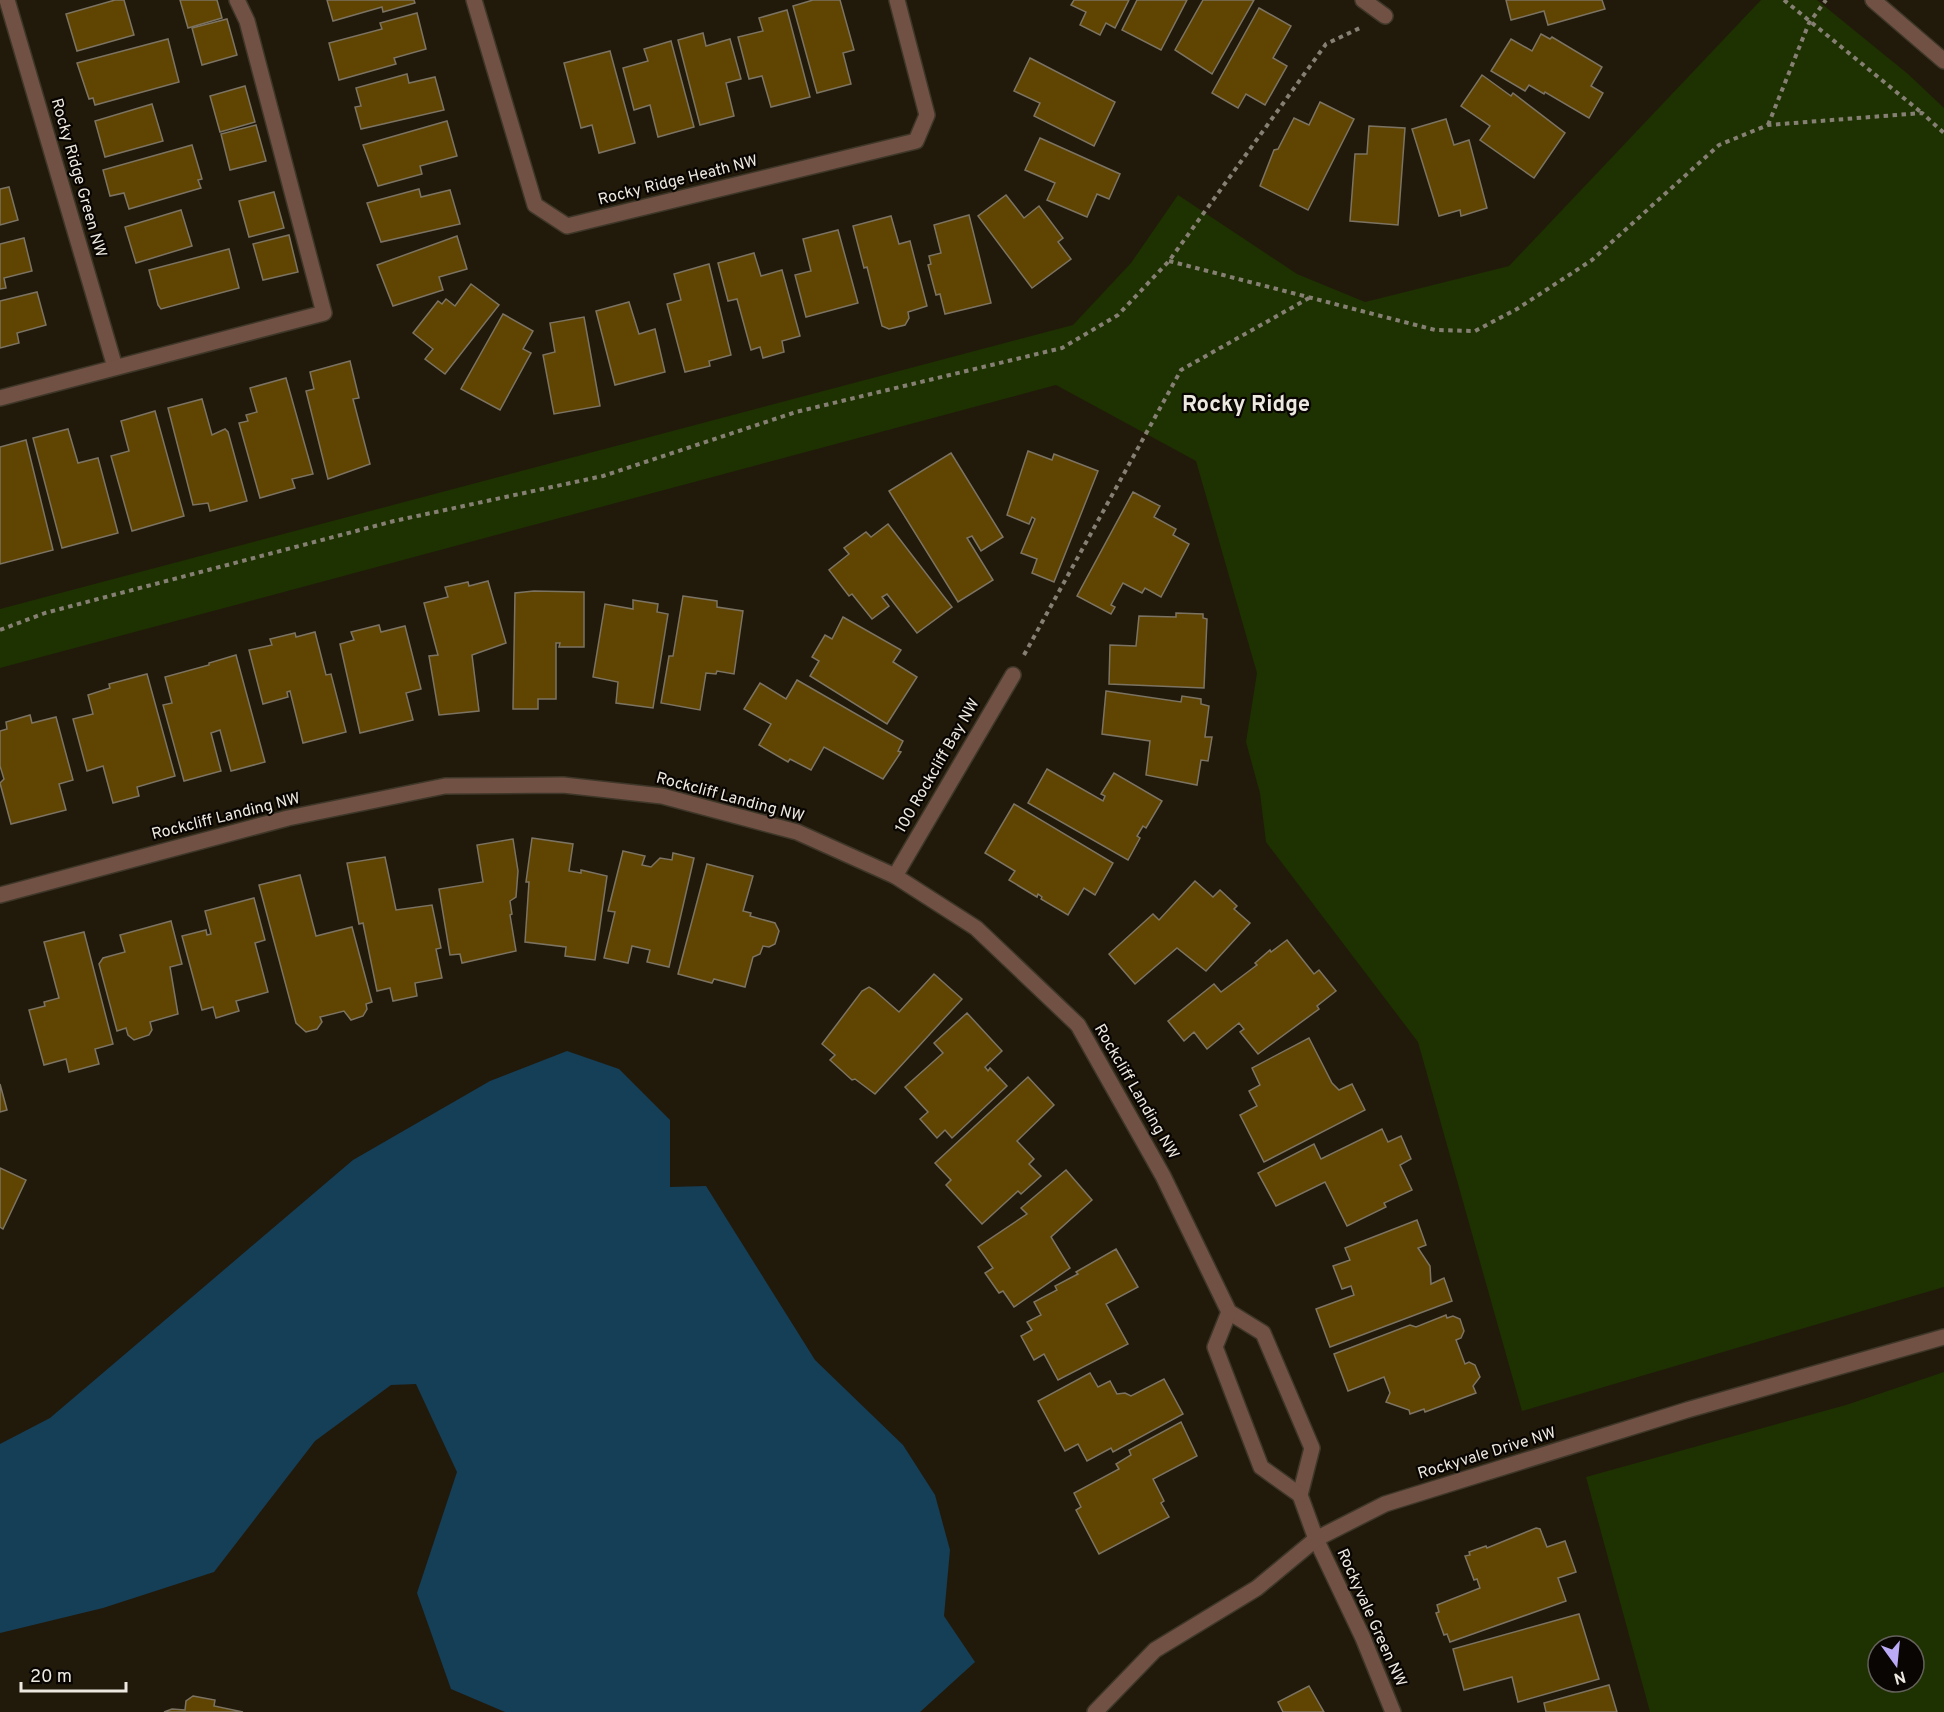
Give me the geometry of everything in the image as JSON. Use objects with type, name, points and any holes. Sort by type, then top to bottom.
[{"type":"street","name":"Rocky Ridge Green NW","points":[[7,0],[114,367]]},
{"type":"street","points":[[0,398],[324,313],[247,21],[237,0]]},
{"type":"street","name":"Rocky Ridge Heath NW","points":[[474,0],[535,205],[567,226],[916,141],[927,115],[897,0]]},
{"type":"street","name":"Rocky Ridge Heath NW","points":[[901,16],[904,0]]},
{"type":"street","points":[[1363,0],[1385,16]]},
{"type":"street","points":[[1873,0],[1944,62]]},
{"type":"street","name":"100 Rockcliff Bay NW","points":[[895,876],[1013,675]]},
{"type":"street","name":"Rockcliff Landing NW","points":[[0,895],[288,818],[445,786],[563,785],[662,796],[797,832],[895,876],[976,928],[1078,1025],[1163,1176],[1229,1312]]},
{"type":"street","points":[[1299,1495],[1312,1448],[1263,1333],[1229,1312],[1215,1347],[1236,1402],[1262,1467],[1299,1495],[1316,1539]]},
{"type":"street","name":"Rockyvale Drive NW","points":[[1095,1712],[1155,1650],[1257,1588],[1316,1539],[1385,1504],[1687,1410],[1944,1337]]},
{"type":"street","name":"Rockyvale Green NW","points":[[1316,1539],[1363,1638],[1393,1712]]},
{"type":"path","points":[[1784,0],[1944,133]]},
{"type":"path","points":[[1768,125],[1809,23],[1826,0]]},
{"type":"path","points":[[0,630],[45,613],[363,529],[603,476],[796,412],[1062,348],[1118,315],[1169,261],[1326,44],[1385,16]]},
{"type":"path","points":[[1169,261],[1435,330],[1475,331],[1517,309],[1592,260],[1719,145],[1768,125],[1922,113]]},
{"type":"path","points":[[1013,675],[1181,370],[1310,297]]},
{"type":"green space","points":[[1761,0],[1817,0],[1908,74],[1944,108],[1944,1287],[1522,1411],[1418,1042],[1266,842],[1260,793],[1246,742],[1257,673],[1196,461],[1056,385],[0,668],[0,609],[1073,325],[1131,263],[1178,195],[1297,274],[1365,302],[1509,266]]},
{"type":"green space","points":[[1944,1372],[1944,1712],[1650,1712],[1586,1477],[1846,1405]]},
{"type":"water","points":[[567,1051],[619,1069],[670,1120],[670,1187],[706,1186],[815,1360],[903,1445],[935,1495],[950,1550],[944,1616],[975,1662],[920,1712],[505,1712],[451,1689],[417,1593],[457,1472],[416,1384],[391,1385],[315,1441],[214,1572],[103,1608],[0,1633],[0,1444],[50,1418],[353,1160],[490,1081]]},
{"type":"building","points":[[115,0],[124,0],[134,35],[77,51],[66,14]]},
{"type":"building","points":[[180,0],[217,0],[222,18],[188,28]]},
{"type":"building","points":[[327,0],[414,0],[415,3],[383,12],[382,7],[333,21]]},
{"type":"building","points":[[813,0],[840,0],[854,50],[843,53],[851,84],[817,93],[793,6]]},
{"type":"building","points":[[1074,0],[1129,0],[1115,28],[1106,23],[1100,35],[1080,25],[1086,12],[1071,5]]},
{"type":"building","points":[[1137,0],[1187,0],[1161,50],[1122,30]]},
{"type":"building","points":[[1203,0],[1254,0],[1212,74],[1175,50]]},
{"type":"building","points":[[1506,0],[1602,0],[1605,9],[1548,25],[1544,11],[1511,20]]},
{"type":"building","points":[[1259,8],[1291,26],[1273,58],[1287,66],[1265,105],[1246,94],[1238,108],[1212,93]]},
{"type":"building","points":[[787,10],[810,97],[771,107],[762,76],[749,79],[738,37],[763,31],[759,18]]},
{"type":"building","points":[[417,13],[426,49],[394,58],[396,64],[339,80],[329,43],[382,29],[380,23]]},
{"type":"building","points":[[227,19],[237,55],[202,65],[192,28]]},
{"type":"building","points":[[703,33],[706,46],[730,39],[741,79],[726,83],[734,116],[700,125],[678,40]]},
{"type":"building","points":[[1541,34],[1550,39],[1552,37],[1602,67],[1591,86],[1603,93],[1589,118],[1545,92],[1544,94],[1529,85],[1525,91],[1491,71],[1511,39],[1532,51]]},
{"type":"building","points":[[168,39],[179,82],[95,105],[93,98],[89,99],[77,63]]},
{"type":"building","points":[[671,41],[694,127],[658,137],[650,105],[634,110],[623,68],[648,61],[644,49]]},
{"type":"building","points":[[610,51],[635,143],[599,153],[592,125],[581,128],[564,63]]},
{"type":"building","points":[[1030,58],[1115,102],[1094,146],[1034,116],[1040,103],[1014,91]]},
{"type":"building","points":[[407,74],[409,83],[435,77],[444,110],[361,129],[355,107],[361,106],[356,88]]},
{"type":"building","points":[[1482,75],[1511,96],[1513,93],[1565,133],[1534,178],[1480,140],[1490,126],[1461,106]]},
{"type":"building","points":[[245,86],[255,122],[220,132],[210,96]]},
{"type":"building","points":[[1320,102],[1354,119],[1308,210],[1260,186],[1274,150],[1278,149],[1294,118],[1309,125]]},
{"type":"building","points":[[152,104],[163,141],[105,157],[95,121]]},
{"type":"building","points":[[1446,119],[1454,145],[1469,140],[1487,208],[1461,216],[1460,210],[1439,216],[1412,129]]},
{"type":"building","points":[[447,121],[457,156],[420,166],[422,174],[378,186],[363,145]]},
{"type":"building","points":[[256,125],[266,161],[230,170],[221,134]]},
{"type":"building","points":[[1369,126],[1405,128],[1398,225],[1350,221],[1355,154],[1367,154]]},
{"type":"building","points":[[1040,138],[1120,174],[1109,199],[1097,194],[1087,217],[1047,200],[1055,183],[1025,170]]},
{"type":"building","points":[[192,145],[202,179],[198,180],[201,188],[129,209],[124,193],[110,196],[103,170]]},
{"type":"building","points":[[9,187],[18,220],[0,225],[0,189]]},
{"type":"building","points":[[419,189],[421,197],[450,190],[460,224],[381,242],[367,203]]},
{"type":"building","points":[[274,192],[284,228],[249,237],[239,201]]},
{"type":"building","points":[[1006,195],[1024,218],[1039,206],[1063,238],[1058,242],[1071,259],[1032,288],[978,216]]},
{"type":"building","points":[[181,210],[192,246],[136,263],[125,227]]},
{"type":"building","points":[[969,215],[991,303],[945,314],[940,294],[936,295],[928,265],[931,264],[929,256],[941,253],[934,225]]},
{"type":"building","points":[[891,216],[899,244],[910,241],[927,306],[908,312],[909,318],[905,325],[889,329],[882,326],[867,267],[864,268],[853,226]]},
{"type":"building","points":[[838,230],[858,303],[806,317],[795,275],[811,271],[803,239]]},
{"type":"building","points":[[289,235],[298,272],[263,280],[253,244]]},
{"type":"building","points":[[457,236],[467,269],[439,277],[443,290],[393,306],[377,265]]},
{"type":"building","points":[[24,238],[32,271],[4,278],[6,288],[0,289],[0,244]]},
{"type":"building","points":[[229,249],[239,288],[161,309],[149,270]]},
{"type":"building","points":[[754,253],[761,276],[782,270],[800,336],[782,341],[784,352],[763,358],[760,347],[751,350],[737,299],[728,301],[718,263]]},
{"type":"building","points":[[709,264],[731,355],[709,361],[710,366],[685,372],[667,304],[681,300],[674,274]]},
{"type":"building","points":[[471,284],[499,305],[445,374],[425,359],[433,349],[413,333],[438,301],[442,304],[446,299],[455,306]]},
{"type":"building","points":[[37,292],[46,325],[17,333],[19,343],[0,348],[0,301]]},
{"type":"building","points":[[629,302],[639,334],[655,329],[665,372],[615,385],[596,311]]},
{"type":"building","points":[[503,314],[533,331],[523,349],[531,353],[500,410],[461,389]]},
{"type":"building","points":[[584,317],[600,406],[554,414],[543,355],[555,352],[550,323]]},
{"type":"building","points":[[350,361],[359,398],[353,399],[370,464],[328,479],[306,391],[314,389],[310,372]]},
{"type":"building","points":[[286,378],[313,474],[292,479],[295,488],[260,498],[239,423],[248,421],[246,415],[257,412],[250,388]]},
{"type":"building","points":[[202,399],[212,435],[225,429],[228,432],[247,501],[210,511],[208,503],[193,505],[168,408]]},
{"type":"building","points":[[155,411],[184,516],[132,531],[111,456],[129,451],[121,421]]},
{"type":"building","points":[[68,429],[78,463],[98,458],[118,533],[62,548],[33,438]]},
{"type":"building","points":[[26,440],[53,550],[0,564],[0,447]]},
{"type":"building","points":[[1028,451],[1052,460],[1054,454],[1098,471],[1054,582],[1032,573],[1037,559],[1021,553],[1035,519],[1032,517],[1029,524],[1007,515]]},
{"type":"building","points":[[951,453],[1003,537],[981,551],[972,536],[967,538],[993,580],[958,602],[889,491]]},
{"type":"building","points":[[1133,492],[1160,506],[1154,517],[1176,529],[1173,535],[1189,544],[1161,597],[1145,588],[1142,593],[1123,583],[1111,605],[1115,607],[1111,614],[1077,596]]},
{"type":"building","points":[[888,524],[952,607],[917,633],[887,594],[882,597],[889,606],[872,619],[852,594],[849,596],[829,570],[849,554],[844,548],[866,532],[871,537]]},
{"type":"building","points":[[488,581],[506,643],[472,655],[479,711],[439,715],[429,656],[438,655],[424,603],[448,597],[445,587],[468,582],[469,586]]},
{"type":"building","points":[[584,592],[584,647],[559,647],[560,643],[556,643],[556,699],[538,699],[538,709],[513,709],[515,593]]},
{"type":"building","points":[[683,596],[717,601],[717,607],[743,611],[734,674],[717,671],[716,674],[706,673],[700,710],[661,703],[669,656],[673,656]]},
{"type":"building","points":[[633,600],[658,604],[657,612],[668,614],[653,708],[616,703],[618,682],[593,677],[605,604],[633,609]]},
{"type":"building","points":[[1176,613],[1203,614],[1203,618],[1207,619],[1204,688],[1109,684],[1110,645],[1136,646],[1139,616],[1176,617]]},
{"type":"building","points":[[843,617],[901,650],[893,662],[917,677],[887,724],[810,676],[819,661],[812,657],[825,635],[832,639]]},
{"type":"building","points":[[379,625],[381,632],[405,626],[421,689],[406,693],[413,720],[360,733],[340,644],[354,640],[351,632]]},
{"type":"building","points":[[315,632],[326,675],[331,674],[346,732],[303,743],[290,691],[287,692],[288,697],[263,704],[249,650],[272,645],[270,639],[295,633],[296,637]]},
{"type":"building","points":[[236,655],[265,762],[231,771],[220,730],[211,733],[221,771],[184,781],[163,705],[172,703],[165,677]]},
{"type":"building","points":[[147,674],[175,776],[137,787],[139,796],[113,803],[103,766],[87,771],[73,719],[93,714],[88,695],[110,688],[109,684]]},
{"type":"building","points":[[797,680],[903,741],[898,751],[901,752],[883,779],[824,747],[811,770],[790,759],[788,762],[759,745],[771,724],[744,709],[760,683],[786,699]]},
{"type":"building","points":[[1106,691],[1181,702],[1182,696],[1201,699],[1201,704],[1209,706],[1205,737],[1212,737],[1208,761],[1201,760],[1197,785],[1146,775],[1150,741],[1102,734]]},
{"type":"building","points":[[30,715],[32,723],[56,717],[73,780],[59,784],[66,810],[11,824],[0,783],[4,779],[0,766],[0,731],[7,729],[6,722]]},
{"type":"building","points":[[1047,769],[1103,801],[1105,796],[1101,794],[1114,773],[1162,801],[1146,828],[1143,826],[1137,836],[1140,838],[1128,860],[1028,803]]},
{"type":"building","points":[[1014,804],[1113,863],[1095,895],[1084,888],[1068,915],[1041,899],[1042,897],[1038,894],[1037,897],[1009,880],[1015,871],[985,853]]},
{"type":"building","points":[[532,838],[573,844],[569,871],[581,873],[581,870],[607,876],[595,960],[565,956],[566,947],[525,942],[529,882],[526,882]]},
{"type":"building","points":[[513,839],[518,871],[516,897],[510,901],[512,914],[510,915],[516,951],[462,963],[460,954],[450,955],[439,889],[483,882],[477,845]]},
{"type":"building","points":[[623,851],[645,856],[642,865],[651,867],[660,858],[672,860],[673,853],[694,858],[669,967],[647,962],[650,950],[632,946],[628,963],[604,958],[615,912],[608,911]]},
{"type":"building","points":[[385,857],[396,910],[432,905],[441,948],[436,949],[442,978],[415,983],[417,996],[393,1001],[390,988],[377,991],[363,923],[359,924],[347,863]]},
{"type":"building","points":[[707,864],[753,876],[743,911],[751,913],[750,916],[775,923],[779,931],[775,944],[769,947],[763,946],[760,954],[753,957],[745,987],[714,979],[712,983],[678,974]]},
{"type":"building","points":[[300,875],[316,936],[352,927],[372,1002],[366,1004],[367,1009],[363,1016],[351,1020],[344,1011],[320,1017],[322,1022],[317,1029],[306,1032],[296,1023],[259,885]]},
{"type":"building","points":[[1195,881],[1213,897],[1220,890],[1237,906],[1234,909],[1250,923],[1206,971],[1177,948],[1135,984],[1109,954],[1153,914],[1159,920]]},
{"type":"building","points":[[254,898],[265,940],[255,943],[268,992],[236,1001],[239,1011],[216,1018],[213,1007],[202,1010],[182,936],[206,930],[207,935],[211,934],[205,911]]},
{"type":"building","points":[[171,921],[182,964],[170,967],[178,1014],[150,1022],[152,1030],[149,1035],[134,1040],[128,1035],[126,1028],[117,1031],[99,964],[103,958],[125,952],[120,935]]},
{"type":"building","points":[[84,932],[113,1044],[95,1049],[99,1064],[69,1072],[66,1059],[44,1065],[29,1010],[45,1006],[44,1002],[59,998],[44,942]]},
{"type":"building","points":[[1287,940],[1314,974],[1319,970],[1336,991],[1317,1006],[1319,1009],[1258,1054],[1240,1032],[1244,1029],[1239,1023],[1207,1049],[1194,1032],[1184,1041],[1168,1021],[1214,984],[1221,992],[1257,965],[1255,963],[1270,950],[1271,952]]},
{"type":"building","points":[[934,974],[962,999],[875,1094],[855,1079],[852,1080],[830,1060],[835,1055],[822,1044],[862,991],[869,987],[899,1012]]},
{"type":"building","points":[[967,1013],[1002,1051],[985,1067],[988,1071],[990,1068],[1007,1086],[952,1138],[945,1130],[937,1138],[920,1119],[928,1112],[905,1087],[943,1053],[934,1043]]},
{"type":"building","points":[[1309,1038],[1332,1083],[1339,1090],[1352,1084],[1365,1110],[1264,1162],[1240,1115],[1257,1106],[1249,1091],[1260,1085],[1252,1068]]},
{"type":"building","points":[[1028,1077],[1054,1105],[1017,1141],[1034,1159],[1029,1164],[1041,1176],[1021,1194],[1018,1191],[982,1224],[946,1185],[951,1180],[935,1163]]},
{"type":"building","points":[[0,1084],[7,1110],[0,1112]]},
{"type":"building","points":[[1382,1129],[1388,1142],[1401,1136],[1411,1159],[1400,1165],[1412,1190],[1384,1203],[1386,1207],[1347,1226],[1325,1182],[1276,1206],[1258,1173],[1314,1144],[1321,1159]]},
{"type":"building","points":[[0,1168],[26,1180],[3,1229],[0,1227]]},
{"type":"building","points":[[1066,1170],[1092,1200],[1051,1237],[1070,1268],[1014,1307],[1003,1291],[999,1293],[985,1273],[993,1268],[978,1247],[1027,1214],[1021,1208]]},
{"type":"building","points":[[1417,1220],[1426,1245],[1418,1248],[1430,1266],[1431,1284],[1444,1278],[1452,1301],[1330,1347],[1316,1309],[1354,1295],[1351,1286],[1342,1289],[1333,1266],[1350,1260],[1345,1248]]},
{"type":"building","points":[[1116,1249],[1138,1287],[1106,1304],[1128,1344],[1058,1380],[1044,1354],[1034,1360],[1021,1336],[1032,1330],[1027,1322],[1041,1315],[1034,1302],[1057,1290],[1055,1286]]},
{"type":"building","points":[[1446,1315],[1447,1318],[1453,1316],[1460,1319],[1464,1331],[1461,1338],[1456,1340],[1465,1364],[1469,1362],[1475,1365],[1480,1377],[1473,1386],[1476,1393],[1425,1412],[1424,1409],[1410,1414],[1409,1410],[1386,1402],[1390,1393],[1384,1377],[1348,1391],[1334,1354],[1410,1325],[1416,1327]]},
{"type":"building","points":[[1090,1373],[1098,1387],[1110,1381],[1117,1394],[1125,1393],[1131,1396],[1164,1379],[1183,1414],[1113,1452],[1111,1448],[1087,1461],[1078,1444],[1065,1451],[1038,1401]]},
{"type":"building","points":[[1181,1422],[1197,1456],[1153,1479],[1164,1501],[1161,1503],[1169,1517],[1099,1554],[1076,1510],[1081,1507],[1074,1493],[1119,1469],[1116,1464],[1131,1455],[1129,1450]]},
{"type":"building","points":[[1536,1528],[1540,1529],[1547,1547],[1565,1541],[1576,1572],[1558,1578],[1566,1601],[1450,1642],[1447,1634],[1444,1635],[1436,1613],[1439,1612],[1437,1605],[1480,1588],[1477,1579],[1474,1580],[1465,1556],[1470,1555],[1469,1552],[1486,1546],[1487,1548]]},
{"type":"building","points":[[1579,1614],[1599,1679],[1518,1702],[1512,1677],[1464,1690],[1453,1649]]},
{"type":"building","points":[[1609,1685],[1617,1712],[1546,1712],[1544,1703]]},
{"type":"building","points":[[1309,1686],[1324,1712],[1283,1712],[1278,1702]]},
{"type":"building","points":[[193,1696],[215,1700],[214,1706],[243,1712],[164,1712],[172,1709],[185,1710],[186,1701]]},
{"type":"district","name":"Rocky Ridge","points":[[1246,405]]}]
